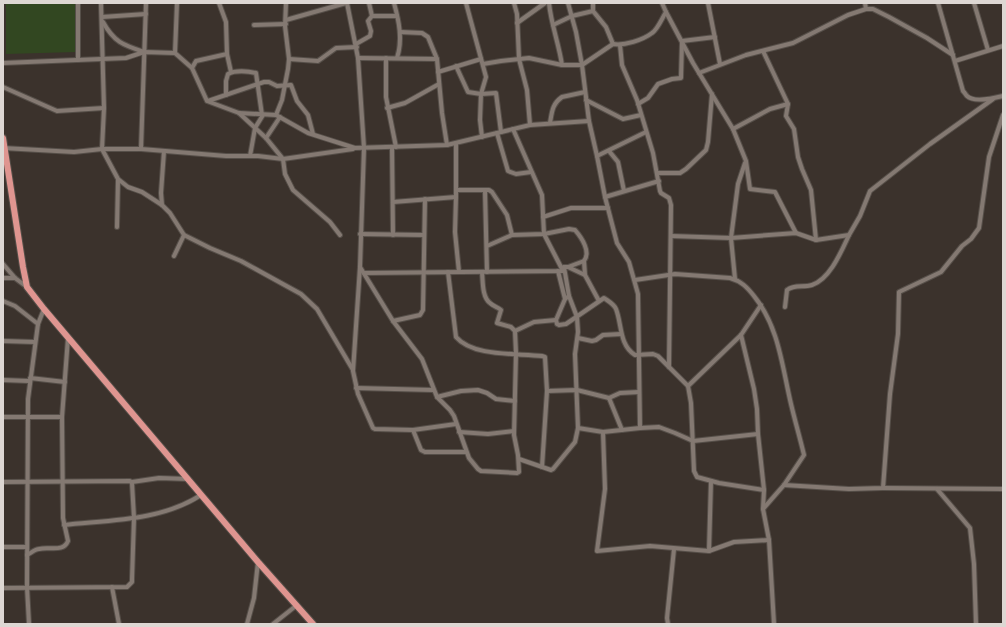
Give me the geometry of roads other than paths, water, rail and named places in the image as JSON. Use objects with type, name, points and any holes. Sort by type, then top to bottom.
[{"type":"highway","points":[[3,138],[23,268],[28,287],[68,338],[258,562],[313,624]]},
{"type":"street","points":[[78,3],[78,60]]},
{"type":"street","points":[[101,3],[104,108],[102,149],[118,179],[128,187],[162,205],[184,235],[210,248],[241,260],[301,294],[317,309],[353,370]]},
{"type":"street","points":[[141,148],[146,3]]},
{"type":"street","points":[[175,53],[176,3]]},
{"type":"street","points":[[219,3],[226,22],[227,54],[232,72]]},
{"type":"street","points":[[266,138],[278,116],[289,59],[286,3]]},
{"type":"street","points":[[254,25],[286,22],[345,3],[356,44],[358,58],[364,148],[360,267],[353,370],[356,388],[360,400],[375,430],[413,430],[456,424]]},
{"type":"street","points":[[369,3],[372,16]]},
{"type":"street","points":[[394,3],[400,32],[397,58]]},
{"type":"street","points":[[466,3],[486,77],[481,94],[480,120],[482,137]]},
{"type":"street","points":[[514,3],[517,23],[519,59],[527,90],[530,125]]},
{"type":"street","points":[[517,23],[545,3]]},
{"type":"street","points":[[549,3],[562,65]]},
{"type":"street","points":[[568,3],[582,65],[589,121],[605,197],[617,243],[629,262],[638,294],[640,308],[638,355],[640,428]]},
{"type":"street","points":[[593,3],[593,11],[606,27],[613,44]]},
{"type":"street","points":[[662,3],[699,73],[733,129],[746,160],[750,189],[775,192],[796,233]]},
{"type":"street","points":[[708,3],[720,64]]},
{"type":"street","points":[[865,3],[866,9]]},
{"type":"street","points":[[938,3],[963,91],[968,97],[973,99],[993,99],[1003,96]]},
{"type":"street","points":[[974,3],[988,50]]},
{"type":"street","points":[[699,73],[720,64],[763,50],[793,43],[848,15],[866,9],[872,9],[889,17],[927,38],[953,55]]},
{"type":"street","points":[[553,25],[572,16],[593,11]]},
{"type":"street","points":[[483,64],[519,59],[535,59],[562,65],[582,65],[613,44],[626,44],[652,33],[666,12]]},
{"type":"street","points":[[102,18],[146,14]]},
{"type":"street","points":[[289,59],[318,61],[336,48],[356,44],[370,36],[371,32],[368,20],[372,16],[397,16]]},
{"type":"street","points":[[102,18],[108,32],[122,44],[144,52],[175,53],[192,68],[207,101],[239,113],[278,116],[313,134],[355,148]]},
{"type":"street","points":[[400,32],[422,33],[428,37],[437,59],[442,113],[447,145]]},
{"type":"street","points":[[682,41],[715,37]]},
{"type":"street","points":[[638,104],[648,98],[658,84],[672,79],[681,78],[682,41]]},
{"type":"street","points":[[620,45],[622,65],[638,104],[661,193],[669,198],[671,205],[669,367]]},
{"type":"street","points":[[955,60],[1003,46]]},
{"type":"street","points":[[763,50],[788,104],[786,116],[794,129],[798,156],[811,190],[816,240]]},
{"type":"street","points":[[399,51],[402,58]]},
{"type":"street","points":[[3,63],[126,58],[144,52]]},
{"type":"street","points":[[192,68],[194,63],[198,61],[227,54]]},
{"type":"street","points":[[358,58],[437,59]]},
{"type":"street","points":[[386,58],[386,97],[394,147],[392,202],[393,235]]},
{"type":"street","points":[[438,72],[481,59]]},
{"type":"street","points":[[456,66],[468,92],[481,94],[494,93],[497,95],[499,133],[508,171],[516,174],[531,172]]},
{"type":"street","points":[[226,95],[227,76],[232,72],[251,71],[256,73],[262,115],[255,128],[250,156]]},
{"type":"street","points":[[207,101],[267,82],[278,86],[292,86],[295,98],[308,115],[313,134]]},
{"type":"street","points":[[388,108],[405,103],[439,84]]},
{"type":"street","points":[[3,87],[57,111],[104,108]]},
{"type":"street","points":[[550,123],[552,108],[559,100],[585,92]]},
{"type":"street","points":[[657,173],[680,173],[706,150],[712,94]]},
{"type":"street","points":[[785,307],[787,290],[792,286],[810,286],[822,281],[838,257],[860,216],[870,191],[930,144],[993,99]]},
{"type":"street","points":[[586,100],[623,119],[641,115]]},
{"type":"street","points":[[733,129],[770,109],[788,104]]},
{"type":"street","points":[[239,113],[266,138],[283,159],[285,174],[293,190],[300,198],[330,222],[340,235]]},
{"type":"street","points":[[883,488],[890,394],[898,334],[899,292],[941,272],[979,228],[989,157],[1003,115]]},
{"type":"street","points":[[4,148],[74,152],[102,149],[141,148],[164,151],[197,152],[226,156],[250,156],[283,159],[355,148],[447,145],[530,125],[589,121]]},
{"type":"street","points":[[513,129],[542,195],[544,234],[565,268],[569,296],[576,317],[578,338],[575,354],[578,428],[575,442],[551,470],[519,460]]},
{"type":"street","points":[[597,156],[646,132]]},
{"type":"street","points":[[456,143],[455,232],[459,272]]},
{"type":"street","points":[[162,205],[161,193],[164,151]]},
{"type":"street","points":[[609,151],[618,162],[624,191]]},
{"type":"street","points":[[734,279],[731,238],[738,184],[746,160]]},
{"type":"street","points":[[117,227],[118,179]]},
{"type":"street","points":[[605,197],[659,181]]},
{"type":"street","points":[[456,190],[489,190],[492,192],[507,216],[512,235]]},
{"type":"street","points":[[485,190],[487,272]]},
{"type":"street","points":[[392,202],[456,197]]},
{"type":"street","points":[[393,321],[421,314],[423,310],[425,200]]},
{"type":"street","points":[[543,217],[571,208],[608,208]]},
{"type":"street","points":[[487,246],[512,235],[544,234],[569,229],[575,230],[584,243],[587,255],[584,261],[585,275],[599,301]]},
{"type":"street","points":[[671,236],[731,238],[796,233],[816,240],[849,235]]},
{"type":"street","points":[[360,234],[424,235]]},
{"type":"street","points":[[174,256],[184,235]]},
{"type":"street","points":[[364,273],[558,271],[584,261]]},
{"type":"street","points":[[3,264],[15,278],[28,287]]},
{"type":"street","points":[[360,267],[393,321],[422,359],[437,396],[450,410],[469,458],[478,469],[484,471],[517,473],[519,472],[519,460],[514,431],[516,353],[515,331],[511,327],[497,323],[501,310],[497,306],[490,304],[487,300],[484,294],[482,272]]},
{"type":"street","points":[[565,268],[585,275]]},
{"type":"street","points":[[558,271],[565,299]]},
{"type":"street","points":[[448,272],[456,337],[466,345],[475,349],[493,353],[516,353],[545,357],[547,391],[542,467]]},
{"type":"street","points":[[635,280],[670,274],[734,279],[746,286],[761,305],[777,340],[804,455],[784,485],[763,509]]},
{"type":"street","points":[[3,278],[15,278]]},
{"type":"street","points":[[556,320],[565,299],[569,296]]},
{"type":"street","points":[[556,320],[557,324],[559,325],[566,324],[604,298],[615,307],[621,334],[629,351],[634,355],[656,355],[688,386],[691,403],[695,474],[697,477],[711,481],[764,490]]},
{"type":"street","points":[[3,301],[15,306],[38,324]]},
{"type":"street","points":[[688,386],[741,335],[761,305]]},
{"type":"street","points":[[29,624],[29,380],[38,324],[44,309]]},
{"type":"street","points":[[515,331],[534,322],[556,320]]},
{"type":"street","points":[[578,338],[592,341],[604,335],[621,334]]},
{"type":"street","points":[[741,335],[758,409],[758,434],[764,490],[763,509],[769,540],[774,624]]},
{"type":"street","points":[[28,555],[39,549],[57,548],[68,542],[64,525],[62,416],[68,338]]},
{"type":"street","points":[[3,341],[35,342]]},
{"type":"street","points":[[3,380],[65,382]]},
{"type":"street","points":[[356,388],[434,390]]},
{"type":"street","points":[[437,396],[461,390],[478,390],[487,393],[496,399],[515,401]]},
{"type":"street","points":[[547,391],[577,390],[609,398],[620,393],[639,392]]},
{"type":"street","points":[[609,398],[622,430]]},
{"type":"street","points":[[3,417],[62,416]]},
{"type":"street","points":[[578,428],[603,432],[640,428],[664,428],[693,441],[758,434]]},
{"type":"street","points":[[413,430],[421,450],[425,452],[466,452]]},
{"type":"street","points":[[459,432],[488,434],[514,431]]},
{"type":"street","points":[[603,432],[605,489],[597,552],[650,546],[709,551],[734,542],[769,540]]},
{"type":"street","points":[[3,482],[132,482],[159,478],[188,479]]},
{"type":"street","points":[[709,551],[711,481]]},
{"type":"street","points":[[3,588],[126,587],[132,582],[134,518],[132,482]]},
{"type":"street","points":[[784,485],[849,488],[1003,489]]},
{"type":"street","points":[[937,489],[970,528],[974,564],[976,624]]},
{"type":"street","points":[[64,525],[152,515],[180,506],[201,495]]},
{"type":"street","points":[[3,547],[28,547]]},
{"type":"street","points":[[668,624],[667,618],[674,549]]},
{"type":"street","points":[[247,624],[254,598],[258,562]]},
{"type":"street","points":[[112,587],[120,624]]},
{"type":"street","points":[[273,624],[296,605]]}]
